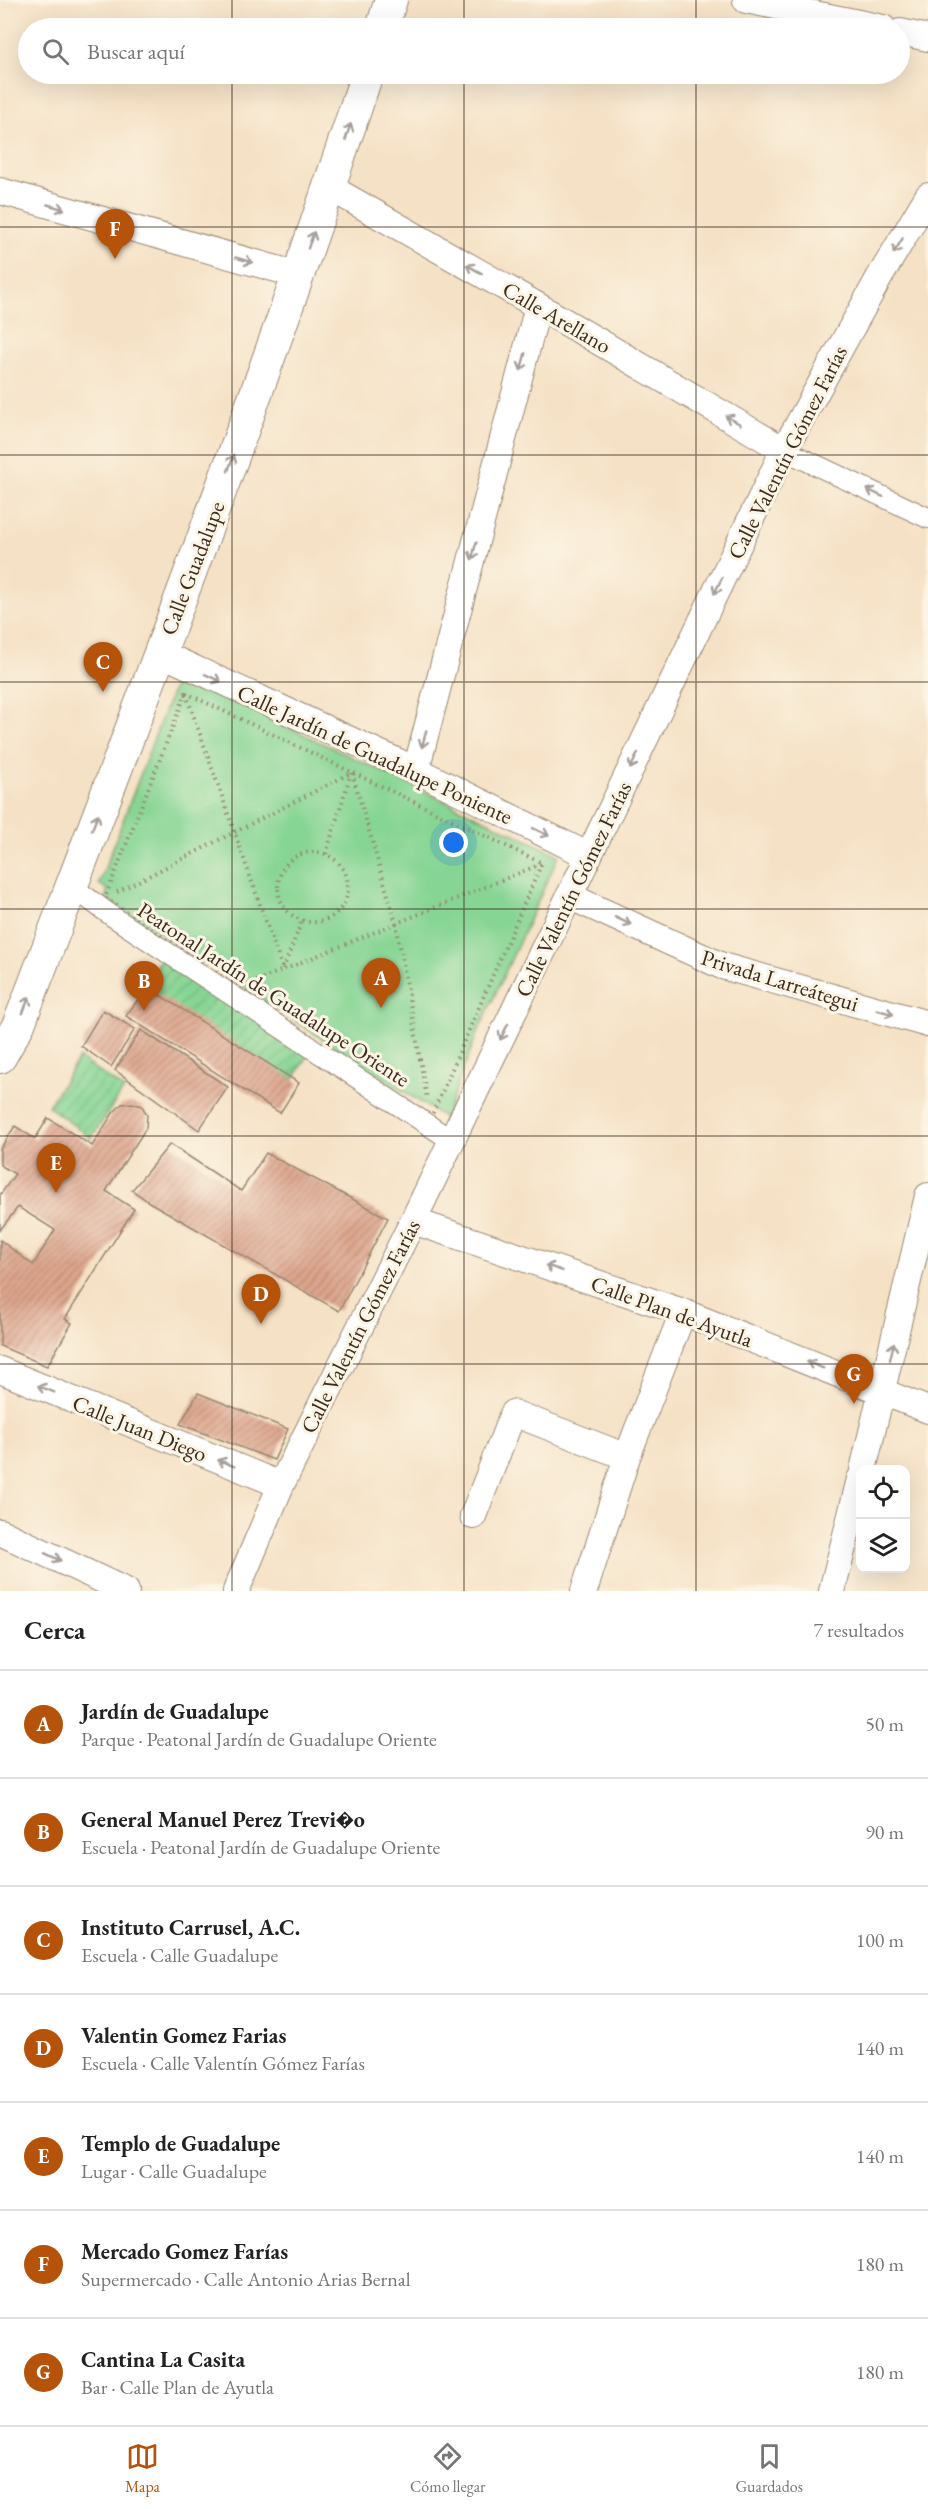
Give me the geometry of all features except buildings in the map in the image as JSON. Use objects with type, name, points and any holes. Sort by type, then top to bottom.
[{"type":"street","points":[[385,18],[391,0]]},
{"type":"street","points":[[746,0],[835,18]]},
{"type":"street","points":[[910,34],[928,38]]},
{"type":"street","name":"Calle Guadalupe","points":[[0,1057],[19,1024],[231,465],[364,84]]},
{"type":"street","name":"Calle Arellano","points":[[329,188],[538,306],[784,450]]},
{"type":"street","points":[[0,191],[298,275]]},
{"type":"street","name":"Calle Valentín Gómez Farías","points":[[236,1591],[281,1485],[413,1221],[784,450],[879,278],[928,196]]},
{"type":"street","points":[[416,770],[538,306]]},
{"type":"street","points":[[784,450],[928,518]]},
{"type":"street","name":"Calle Jardín de Guadalupe Poniente","points":[[160,653],[416,770],[589,856]]},
{"type":"street","name":"Peatonal Jardín de Guadalupe Oriente","points":[[71,886],[112,916],[451,1140]]},
{"type":"street","name":"Privada Larreátegui","points":[[569,896],[722,966],[928,1024]]},
{"type":"street","points":[[864,1465],[928,1196]]},
{"type":"street","name":"Calle Plan de Ayutla","points":[[413,1221],[683,1312],[928,1410]]},
{"type":"street","points":[[584,1591],[627,1457],[683,1312]]},
{"type":"street","name":"Calle Juan Diego","points":[[0,1371],[281,1485]]},
{"type":"street","points":[[473,1516],[513,1413],[627,1457]]},
{"type":"street","points":[[832,1591],[856,1498]]},
{"type":"street","points":[[0,1532],[126,1591]]},
{"type":"path","points":[[186,693],[542,863]]},
{"type":"path","points":[[186,693],[283,970]]},
{"type":"path","points":[[105,898],[186,693]]},
{"type":"path","points":[[105,898],[352,772]]},
{"type":"path","points":[[326,854],[352,772]]},
{"type":"path","points":[[352,772],[396,923],[431,1117]]},
{"type":"path","points":[[314,852],[326,854],[336,860],[348,879],[346,902],[330,919],[318,923],[302,921],[287,911],[280,901],[279,877],[284,867],[293,858],[314,852]]},
{"type":"path","points":[[239,988],[542,863]]},
{"type":"path","points":[[431,1117],[542,863]]},
{"type":"path","points":[[105,898],[431,1117]]},
{"type":"path","points":[[283,970],[302,921]]},
{"type":"green space","points":[[178,675],[559,855],[476,1036],[445,1118],[105,898],[108,890],[99,884]]},
{"type":"green space","points":[[160,959],[311,1051],[293,1080],[141,989]]},
{"type":"green space","points":[[79,1058],[124,1089],[91,1138],[48,1106]]},
{"type":"place","name":"Mercado Gomez Farías","points":[[115,259]]},
{"type":"place","name":"Instituto Carrusel, A.C.","points":[[103,692]]},
{"type":"place","name":"Jardín de Guadalupe","points":[[381,1008]]},
{"type":"place","name":"General Manuel Perez Trevi�o","points":[[144,1011]]},
{"type":"place","name":"Templo de Guadalupe","points":[[56,1193]]},
{"type":"place","name":"Valentin Gomez Farias","points":[[261,1324]]},
{"type":"place","name":"Cantina La Casita","points":[[854,1404]]}]
